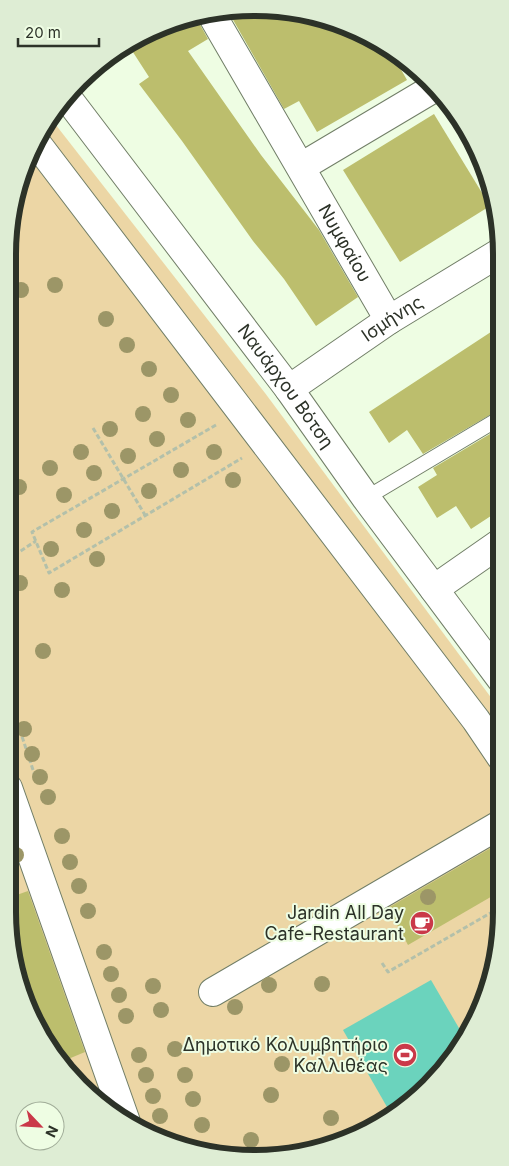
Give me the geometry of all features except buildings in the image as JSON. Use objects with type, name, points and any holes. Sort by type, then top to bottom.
[{"type":"street","name":"Νυμφαίου","points":[[215,20],[389,320]]},
{"type":"street","points":[[301,167],[428,91]]},
{"type":"street","name":"Ναυάρχου Βότση","points":[[71,102],[289,389],[366,498],[493,668]]},
{"type":"street","points":[[41,149],[241,410],[476,720],[493,745]]},
{"type":"street","name":"Ισμήνης","points":[[289,389],[389,320],[493,257]]},
{"type":"street","points":[[434,589],[493,549]]},
{"type":"street","points":[[16,811],[122,1110]]},
{"type":"street","points":[[213,992],[493,829]]},
{"type":"lane","points":[[366,498],[493,422]]},
{"type":"path","points":[[241,410],[32,532],[49,573],[266,444]]},
{"type":"path","points":[[92,428],[145,515]]},
{"type":"path","points":[[16,554],[36,541]]},
{"type":"path","points":[[382,962],[388,972],[493,912]]},
{"type":"shaded area","points":[[55,124],[265,393],[493,700],[493,911],[491,943],[485,973],[475,1003],[461,1031],[444,1057],[412,1091],[387,1110],[346,1132],[316,1142],[286,1148],[254,1150],[223,1148],[193,1142],[163,1132],[122,1110],[97,1091],[65,1057],[48,1031],[34,1003],[24,973],[18,943],[16,911],[16,254],[18,223],[24,193],[34,163]]},
{"type":"water","name":"Δημοτικό Κολυμβητήριο Καλλιθέας","points":[[431,980],[461,1031],[434,1069],[412,1091],[388,1109],[343,1030]]},
{"type":"place","name":"Jardin All Day Cafe-Restaurant","points":[[422,923]]},
{"type":"place","name":"Δημοτικό Κολυμβητήριο Καλλιθέας","points":[[405,1055]]}]
